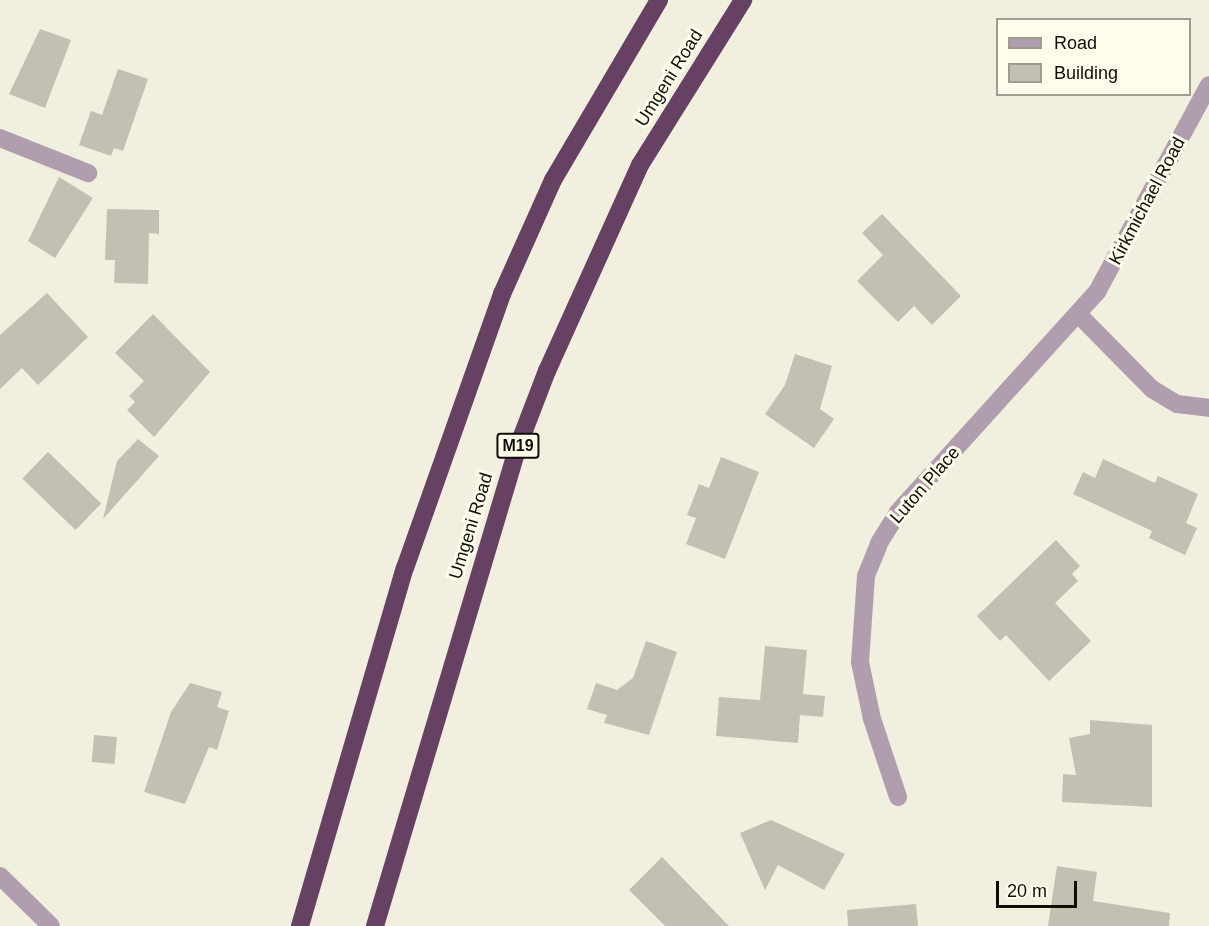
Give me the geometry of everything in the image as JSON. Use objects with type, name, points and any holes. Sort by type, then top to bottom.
[{"type":"highway","points":[[300,926],[405,568],[502,294],[553,180],[659,0]]},
{"type":"highway","name":"Umgeni Road","points":[[375,926],[513,461],[547,371],[640,165],[743,0]]},
{"type":"street","name":"Kirkmichael Road","points":[[1078,314],[1120,255],[1209,85]]},
{"type":"street","points":[[0,138],[87,173]]},
{"type":"street","points":[[1078,314],[1152,389],[1176,404],[1209,408]]},
{"type":"street","name":"Luton Place","points":[[898,797],[877,738],[860,662],[866,576],[898,512],[1078,314]]},
{"type":"street","points":[[0,876],[51,926]]},
{"type":"building","points":[[40,29],[71,40],[45,108],[9,94]]},
{"type":"building","points":[[118,69],[148,79],[123,151],[114,148],[111,156],[79,145],[91,111],[102,115]]},
{"type":"building","points":[[59,177],[93,198],[55,258],[28,241]]},
{"type":"building","points":[[107,209],[159,210],[159,234],[149,233],[148,284],[114,283],[115,260],[105,260]]},
{"type":"building","points":[[882,214],[961,296],[932,325],[914,306],[898,322],[857,281],[883,255],[862,233]]},
{"type":"building","points":[[47,293],[88,337],[38,385],[22,368],[0,389],[0,335]]},
{"type":"building","points":[[153,314],[210,372],[154,437],[127,410],[135,402],[129,396],[144,381],[115,353]]},
{"type":"building","points":[[795,354],[832,366],[820,409],[834,419],[814,448],[765,414],[785,385]]},
{"type":"building","points":[[138,439],[159,456],[103,519],[117,461]]},
{"type":"building","points":[[48,452],[101,503],[76,530],[22,479]]},
{"type":"building","points":[[721,457],[759,472],[725,559],[686,544],[696,518],[687,515],[699,484],[709,488]]},
{"type":"building","points":[[1103,459],[1155,483],[1158,476],[1198,494],[1186,523],[1197,528],[1185,555],[1149,538],[1152,531],[1073,494],[1083,472],[1095,478]]},
{"type":"building","points":[[1056,540],[1080,566],[1072,574],[1078,581],[1055,603],[1091,641],[1049,681],[1006,635],[1000,641],[977,616]]},
{"type":"building","points":[[646,641],[677,652],[649,735],[604,723],[607,715],[587,709],[596,683],[617,690],[633,678]]},
{"type":"building","points":[[765,646],[807,650],[803,694],[825,696],[823,717],[800,715],[798,743],[716,736],[719,697],[760,700]]},
{"type":"building","points":[[190,683],[222,692],[217,707],[229,711],[217,750],[209,747],[185,804],[144,792],[171,712]]},
{"type":"building","points":[[1090,720],[1152,725],[1152,807],[1062,802],[1063,774],[1076,775],[1069,738],[1090,734]]},
{"type":"building","points":[[94,735],[117,737],[115,764],[92,762]]},
{"type":"building","points":[[771,820],[845,854],[824,890],[778,865],[765,890],[740,833]]},
{"type":"building","points":[[662,857],[729,926],[665,926],[629,890]]},
{"type":"building","points":[[1057,866],[1097,872],[1093,901],[1170,913],[1169,926],[1048,926]]},
{"type":"building","points":[[916,904],[918,926],[848,926],[847,910]]}]
